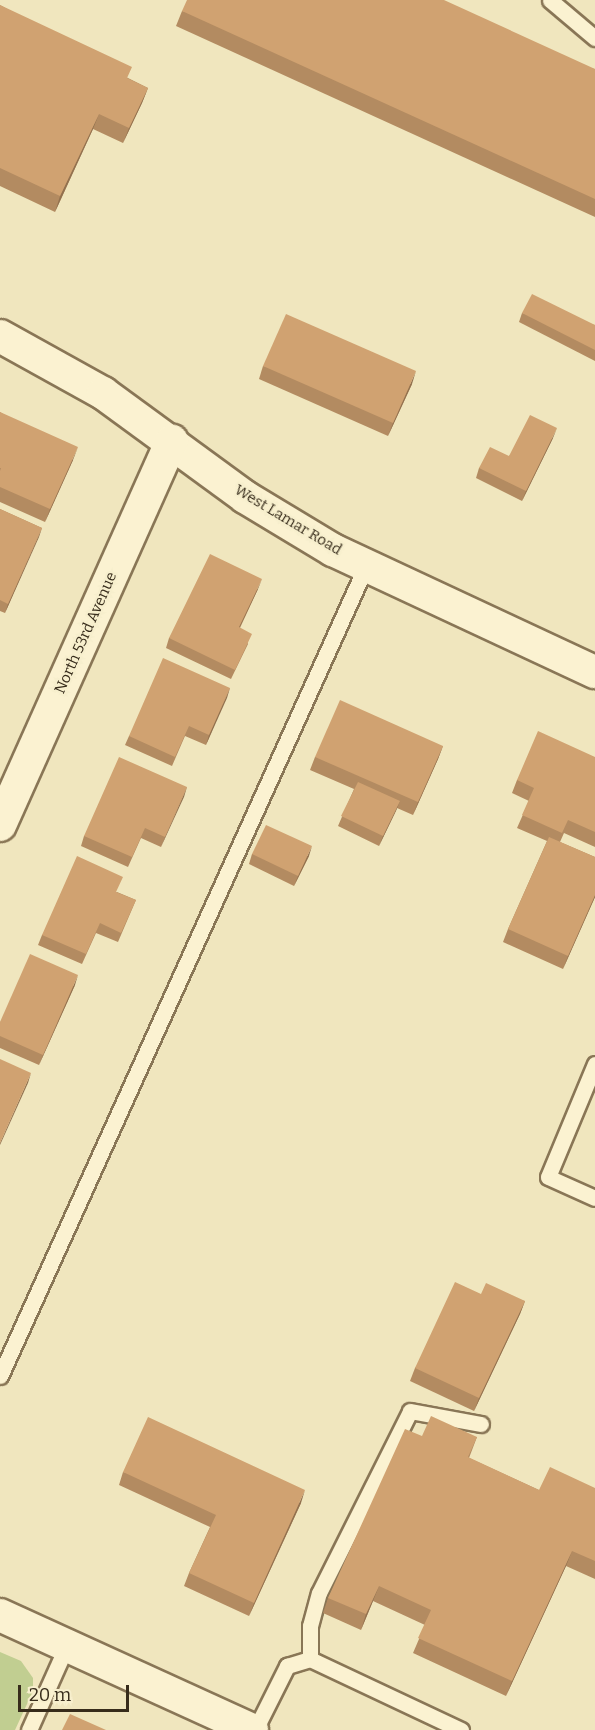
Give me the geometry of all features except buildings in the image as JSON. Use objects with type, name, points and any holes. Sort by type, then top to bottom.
[{"type":"street","name":"West Lamar Road","points":[[0,336],[58,365],[172,441],[245,497],[366,566],[595,672]]},
{"type":"street","name":"North 53rd Avenue","points":[[0,825],[172,441]]},
{"type":"street","points":[[0,1615],[254,1730]]},
{"type":"lane","points":[[550,0],[595,38]]},
{"type":"lane","points":[[0,1376],[366,566]]},
{"type":"lane","points":[[595,1064],[548,1177],[595,1198]]},
{"type":"lane","points":[[310,1659],[310,1626],[320,1593],[410,1410],[480,1424]]},
{"type":"lane","points":[[29,1730],[67,1646]]},
{"type":"lane","points":[[254,1730],[287,1666],[310,1659],[461,1730]]},
{"type":"green space","points":[[0,1652],[21,1661],[33,1678],[33,1691],[15,1730],[0,1730]]}]
